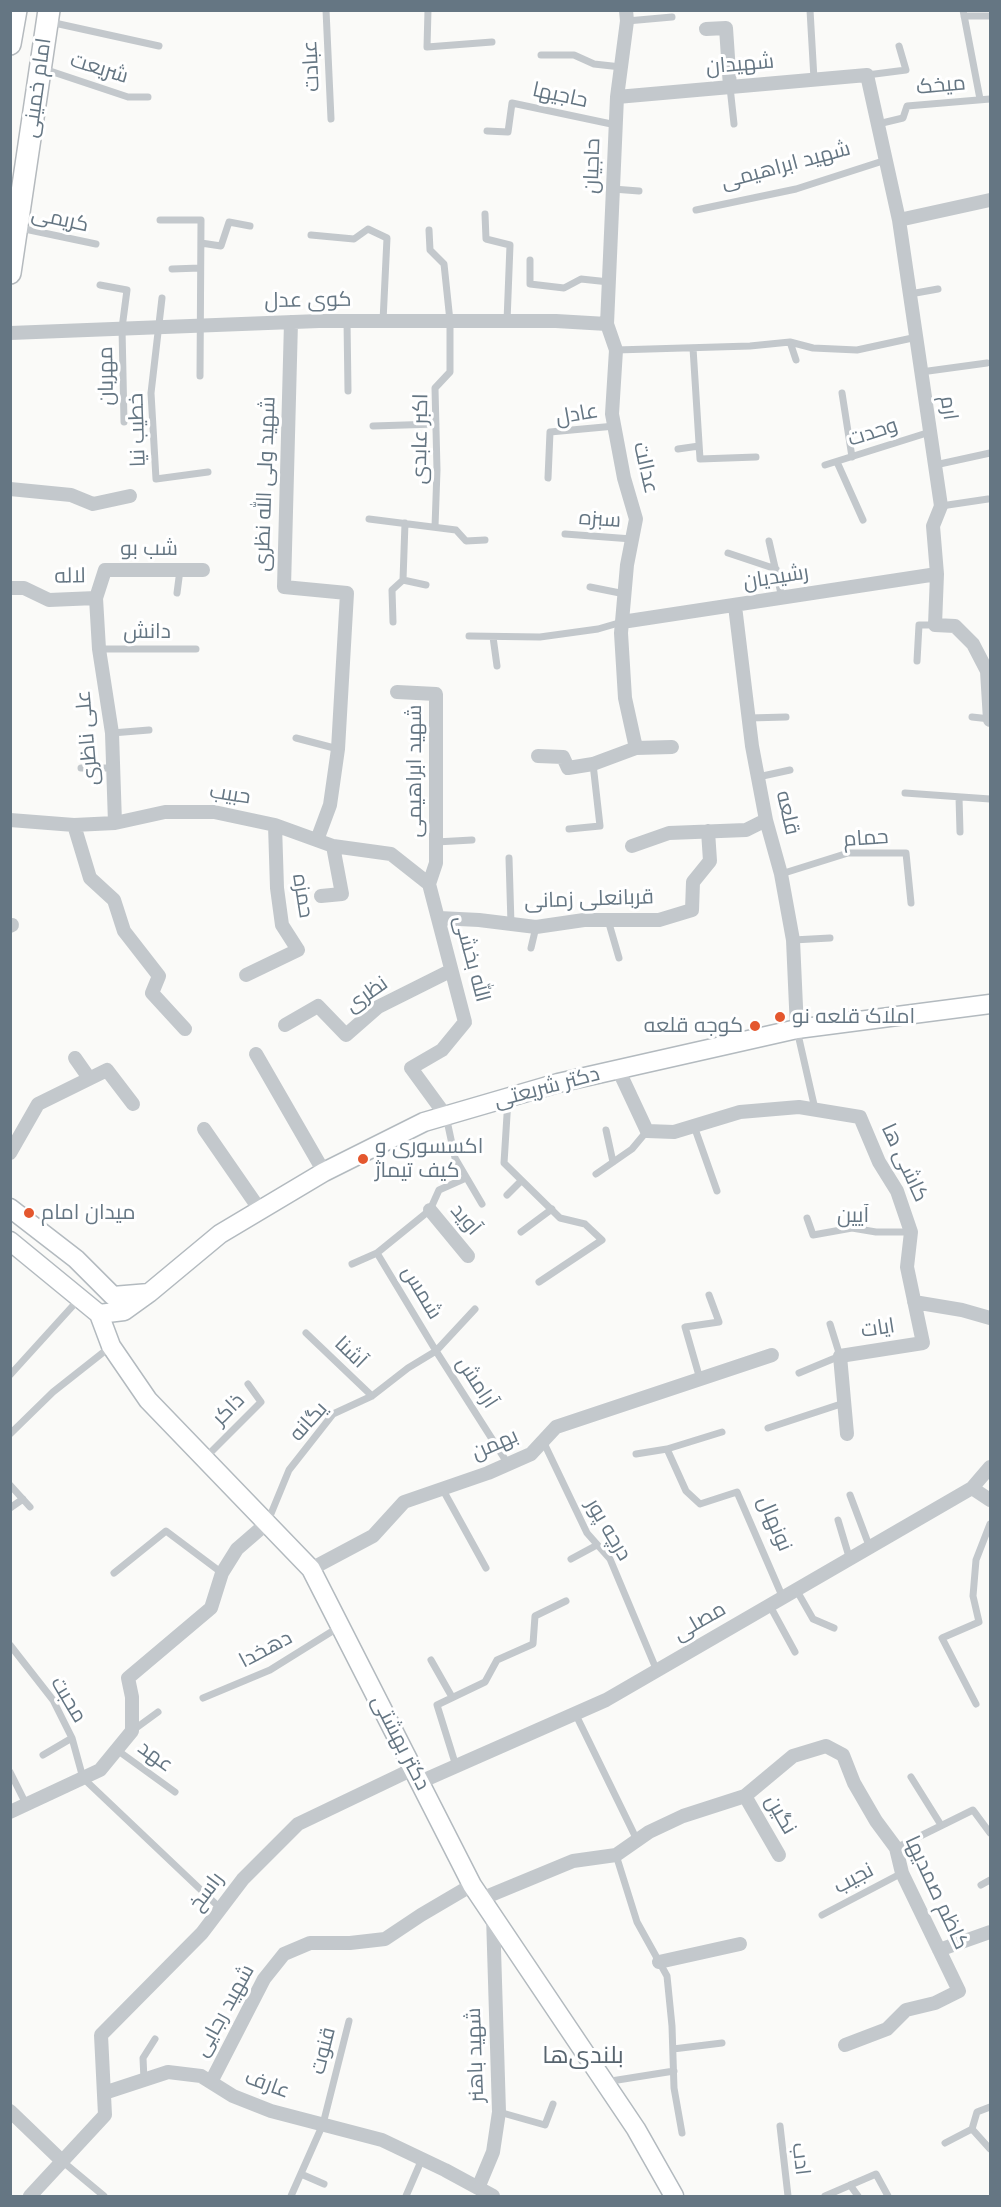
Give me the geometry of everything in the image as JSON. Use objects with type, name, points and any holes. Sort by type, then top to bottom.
[{"type":"main road","name":"امام خمینی","points":[[10,273],[49,16]]},
{"type":"main road","name":"دکتر شریعتی","points":[[99,1314],[124,1311],[220,1234],[324,1172],[424,1122],[558,1083],[797,1029],[990,1004]]},
{"type":"main road","points":[[10,1208],[76,1259],[112,1296],[149,1293]]},
{"type":"main road","points":[[10,1241],[99,1314]]},
{"type":"main road","name":"دکتر بهشتی","points":[[99,1314],[111,1346],[148,1400],[311,1569],[477,1892],[636,2129],[674,2196]]},
{"type":"street","name":"حاجیان","points":[[607,324],[617,97],[626,16]]},
{"type":"street","points":[[706,29],[726,28],[730,87]]},
{"type":"street","name":"شهیدان","points":[[617,97],[867,75]]},
{"type":"street","name":"ارم","points":[[867,75],[899,220],[941,506],[933,526],[937,574],[935,625]]},
{"type":"street","points":[[899,220],[990,200]]},
{"type":"street","name":"کوی عدل","points":[[10,333],[347,321],[507,321],[607,324]]},
{"type":"street","name":"شهید ولی الله نظری","points":[[291,322],[284,586],[347,593],[338,749],[330,805],[317,840]]},
{"type":"street","name":"عدالت","points":[[607,324],[616,350],[612,414],[624,478],[636,519],[621,633],[626,698],[636,748]]},
{"type":"street","points":[[10,489],[71,495],[93,504],[130,496]]},
{"type":"street","name":"شب بو","points":[[99,649],[96,598],[105,570],[203,570]]},
{"type":"street","name":"رشیدیان","points":[[622,622],[937,574]]},
{"type":"street","name":"لاله","points":[[10,588],[24,588],[49,600],[96,598]]},
{"type":"street","name":"قلعه","points":[[735,606],[758,777],[766,820],[781,874],[793,940],[797,1029]]},
{"type":"street","points":[[935,625],[955,626],[974,644],[987,671],[990,720]]},
{"type":"street","name":"علی ناظری","points":[[99,649],[112,733],[115,823]]},
{"type":"street","name":"شهید ابراهیمی","points":[[397,692],[436,694],[436,863],[429,884]]},
{"type":"street","points":[[538,756],[563,757],[568,768],[593,764],[636,748],[672,747]]},
{"type":"street","name":"حبیب","points":[[10,820],[74,825],[115,823],[165,812],[214,812],[275,825],[333,846],[391,854],[429,884]]},
{"type":"street","points":[[632,846],[669,833],[746,830],[766,820]]},
{"type":"street","points":[[74,825],[90,878],[114,900],[124,931],[159,976],[152,993],[185,1029]]},
{"type":"street","name":"حمزه","points":[[246,975],[298,950],[282,925],[277,888],[275,825]]},
{"type":"street","name":"قربانعلی زمانی","points":[[439,918],[536,927],[584,920],[659,920],[692,910],[693,882],[710,861],[708,831]]},
{"type":"street","points":[[321,896],[342,894],[333,846]]},
{"type":"street","name":"الله بخشی","points":[[429,884],[465,1022],[442,1050],[411,1068],[446,1116]]},
{"type":"street","name":"نظری","points":[[285,1025],[318,1006],[346,1035],[378,1007],[450,971]]},
{"type":"street","points":[[256,1054],[324,1172]]},
{"type":"street","points":[[75,1058],[89,1078]]},
{"type":"street","points":[[618,1069],[647,1131]]},
{"type":"street","points":[[10,1152],[38,1104],[107,1070],[133,1104]]},
{"type":"street","name":"کاشی ها","points":[[647,1131],[674,1132],[740,1112],[799,1107],[860,1117],[879,1162],[897,1191],[911,1232],[907,1267],[922,1343]]},
{"type":"street","points":[[204,1130],[260,1210]]},
{"type":"street","name":"آوید","points":[[430,1210],[468,1256]]},
{"type":"street","points":[[914,1302],[962,1310],[990,1318]]},
{"type":"street","name":"ایات","points":[[847,1434],[840,1356],[922,1343]]},
{"type":"street","name":"بهمن","points":[[311,1569],[373,1536],[404,1503],[531,1454],[556,1427],[772,1355]]},
{"type":"street","name":"مصلی","points":[[417,1775],[456,1766],[606,1700],[972,1488],[990,1467]]},
{"type":"street","points":[[972,1488],[990,1500]]},
{"type":"street","points":[[10,1812],[100,1770],[132,1731],[132,1697],[128,1678],[211,1608],[222,1573],[237,1549],[267,1523]]},
{"type":"street","name":"کاظم صمدیها","points":[[477,1892],[573,1861],[616,1855],[649,1832],[683,1816],[745,1796],[793,1756],[826,1746],[843,1755],[854,1783],[876,1821],[896,1848],[902,1873],[959,1990],[935,2003],[906,2010],[887,2029],[845,2045]]},
{"type":"street","name":"راسخ","points":[[104,2093],[101,2035],[202,1933],[243,1879],[298,1824],[417,1775]]},
{"type":"street","name":"نگین","points":[[745,1796],[779,1856]]},
{"type":"street","name":"شهید رجایی","points":[[211,2082],[264,1979],[284,1954],[310,1943],[350,1943],[385,1939],[421,1915],[477,1892]]},
{"type":"street","name":"شهید باهنر","points":[[478,2188],[493,2152],[499,2112],[493,1916]]},
{"type":"street","points":[[939,1950],[990,1932]]},
{"type":"street","points":[[659,1962],[740,1944]]},
{"type":"street","name":"عارف","points":[[104,2093],[168,2072],[201,2076],[233,2096],[272,2111],[382,2140],[493,2196]]},
{"type":"street","points":[[30,2196],[105,2115],[104,2093]]},
{"type":"street","points":[[10,2111],[62,2162]]},
{"type":"lane","name":"عبادت","points":[[326,10],[330,119]]},
{"type":"lane","points":[[428,10],[427,47],[492,42]]},
{"type":"lane","points":[[810,10],[814,80]]},
{"type":"lane","points":[[964,13],[990,16]]},
{"type":"lane","name":"میخک","points":[[964,13],[980,99]]},
{"type":"lane","points":[[49,16],[159,46]]},
{"type":"lane","points":[[626,16],[672,17]]},
{"type":"lane","points":[[867,75],[906,70],[899,46]]},
{"type":"lane","points":[[541,55],[574,55],[594,64],[621,67]]},
{"type":"lane","name":"شریعت","points":[[41,68],[128,97],[148,97]]},
{"type":"lane","points":[[730,87],[734,124]]},
{"type":"lane","name":"میخک","points":[[878,124],[903,118],[907,106],[990,99]]},
{"type":"lane","name":"حاجیها","points":[[487,131],[508,132],[512,104],[616,125]]},
{"type":"lane","name":"شهید ابراهیمی","points":[[696,210],[796,189],[886,160]]},
{"type":"lane","points":[[613,189],[639,191]]},
{"type":"lane","points":[[485,214],[486,239],[510,245],[507,321]]},
{"type":"lane","points":[[160,219],[201,219],[200,376]]},
{"type":"lane","points":[[201,243],[221,246],[229,222],[250,226]]},
{"type":"lane","name":"کریمی","points":[[17,228],[96,244]]},
{"type":"lane","points":[[311,235],[354,239],[368,229],[387,238],[384,321]]},
{"type":"lane","name":"اکبر عابدی","points":[[429,230],[430,250],[444,264],[450,321],[450,372],[435,388],[437,470],[435,527]]},
{"type":"lane","points":[[530,260],[530,284],[564,288],[581,279],[609,282]]},
{"type":"lane","points":[[172,269],[200,268]]},
{"type":"lane","name":"مهربان","points":[[100,285],[127,290],[122,328],[124,422]]},
{"type":"lane","points":[[910,294],[938,289]]},
{"type":"lane","points":[[159,327],[162,298]]},
{"type":"lane","points":[[347,321],[348,391]]},
{"type":"lane","name":"خطیب نیا","points":[[159,327],[151,393],[156,479],[208,472]]},
{"type":"lane","points":[[616,350],[750,346],[790,342],[813,348],[857,350],[916,337]]},
{"type":"lane","points":[[790,342],[796,360]]},
{"type":"lane","points":[[693,348],[700,459],[756,457]]},
{"type":"lane","points":[[921,372],[987,363]]},
{"type":"lane","points":[[842,393],[852,457]]},
{"type":"lane","points":[[373,426],[436,424]]},
{"type":"lane","name":"عادل","points":[[548,478],[550,432],[615,426]]},
{"type":"lane","name":"وحدت","points":[[825,465],[930,432]]},
{"type":"lane","points":[[678,449],[699,446]]},
{"type":"lane","points":[[935,465],[990,453]]},
{"type":"lane","points":[[837,462],[863,520]]},
{"type":"lane","points":[[941,506],[988,499]]},
{"type":"lane","points":[[369,519],[456,530],[466,541],[485,540]]},
{"type":"lane","points":[[393,622],[392,590],[403,580],[405,523]]},
{"type":"lane","name":"سبزه","points":[[565,534],[632,539]]},
{"type":"lane","points":[[770,541],[782,598]]},
{"type":"lane","points":[[728,553],[776,569]]},
{"type":"lane","points":[[177,593],[180,570]]},
{"type":"lane","points":[[403,580],[426,585]]},
{"type":"lane","points":[[590,587],[625,594]]},
{"type":"lane","points":[[469,636],[540,637],[598,629],[622,622]]},
{"type":"lane","points":[[917,661],[919,625],[935,625]]},
{"type":"lane","points":[[493,637],[497,666]]},
{"type":"lane","name":"دانش","points":[[99,649],[196,649]]},
{"type":"lane","points":[[749,718],[786,717]]},
{"type":"lane","points":[[972,717],[990,720]]},
{"type":"lane","points":[[112,733],[149,730]]},
{"type":"lane","points":[[296,738],[338,749]]},
{"type":"lane","points":[[570,829],[600,826],[593,764]]},
{"type":"lane","points":[[81,768],[113,768]]},
{"type":"lane","points":[[758,777],[790,770]]},
{"type":"lane","points":[[905,793],[990,799]]},
{"type":"lane","points":[[959,797],[960,832]]},
{"type":"lane","points":[[436,842],[472,840]]},
{"type":"lane","name":"حمام","points":[[781,874],[848,853],[906,853],[911,903]]},
{"type":"lane","points":[[508,858],[511,924]]},
{"type":"lane","points":[[608,920],[619,958]]},
{"type":"lane","points":[[531,948],[536,927]]},
{"type":"lane","points":[[793,940],[830,938]]},
{"type":"lane","points":[[797,1029],[815,1109]]},
{"type":"lane","points":[[508,1097],[504,1163],[560,1218],[585,1224],[602,1240],[539,1282]]},
{"type":"lane","points":[[446,1116],[455,1158],[466,1178]]},
{"type":"lane","points":[[694,1126],[717,1191]]},
{"type":"lane","points":[[606,1130],[613,1162]]},
{"type":"lane","points":[[596,1174],[632,1149],[647,1131]]},
{"type":"lane","name":"آوید","points":[[466,1178],[482,1204]]},
{"type":"lane","name":"شمس","points":[[352,1264],[377,1253],[430,1210],[439,1190],[466,1178]]},
{"type":"lane","points":[[507,1195],[521,1181]]},
{"type":"lane","points":[[521,1232],[552,1209]]},
{"type":"lane","name":"آیین","points":[[807,1218],[813,1235],[852,1228],[876,1232],[911,1232]]},
{"type":"lane","name":"شمس","points":[[377,1253],[436,1351]]},
{"type":"lane","points":[[700,1379],[685,1327],[719,1322],[709,1295]]},
{"type":"lane","points":[[10,1375],[79,1298]]},
{"type":"lane","name":"یگانه","points":[[267,1523],[290,1470],[333,1414],[372,1396],[408,1368],[436,1351],[475,1309]]},
{"type":"lane","name":"ایات","points":[[799,1373],[840,1356],[830,1324]]},
{"type":"lane","name":"آشنا","points":[[306,1333],[372,1396]]},
{"type":"lane","points":[[10,1434],[52,1392],[111,1346]]},
{"type":"lane","name":"آرامش","points":[[436,1351],[508,1464]]},
{"type":"lane","name":"ذاکر","points":[[205,1458],[261,1402],[248,1384]]},
{"type":"lane","points":[[768,1428],[844,1403]]},
{"type":"lane","points":[[636,1454],[667,1449],[722,1432]]},
{"type":"lane","name":"درچه پور","points":[[543,1441],[587,1533],[610,1559],[657,1671]]},
{"type":"lane","name":"نونهال","points":[[667,1449],[686,1491],[700,1504],[737,1492],[783,1598]]},
{"type":"lane","points":[[10,1485],[30,1507]]},
{"type":"lane","points":[[442,1490],[486,1568]]},
{"type":"lane","points":[[850,1495],[870,1548]]},
{"type":"lane","points":[[10,1508],[23,1499]]},
{"type":"lane","points":[[838,1520],[850,1560]]},
{"type":"lane","points":[[976,1704],[942,1638],[979,1622],[973,1596],[976,1560],[990,1524]]},
{"type":"lane","points":[[114,1573],[166,1531],[222,1573]]},
{"type":"lane","points":[[571,1559],[597,1545]]},
{"type":"lane","points":[[797,1591],[813,1619],[834,1628]]},
{"type":"lane","points":[[456,1766],[437,1705],[485,1682],[497,1660],[533,1644],[535,1616],[566,1601]]},
{"type":"lane","points":[[770,1606],[795,1652]]},
{"type":"lane","name":"دهخدا","points":[[203,1698],[270,1670],[340,1626]]},
{"type":"lane","name":"محبت","points":[[10,1645],[52,1700],[72,1738],[83,1778]]},
{"type":"lane","points":[[431,1660],[452,1697]]},
{"type":"lane","points":[[132,1731],[158,1712]]},
{"type":"lane","points":[[575,1713],[637,1840]]},
{"type":"lane","points":[[44,1755],[72,1738]]},
{"type":"lane","name":"عهد","points":[[117,1750],[175,1792]]},
{"type":"lane","points":[[10,1772],[26,1804]]},
{"type":"lane","points":[[911,1777],[941,1825]]},
{"type":"lane","points":[[83,1778],[220,1908]]},
{"type":"lane","points":[[896,1848],[973,1810],[990,1833]]},
{"type":"lane","points":[[616,1855],[637,1922],[667,1977],[674,2071],[682,2133]]},
{"type":"lane","name":"نجیب","points":[[822,1915],[902,1873]]},
{"type":"lane","points":[[981,1886],[990,1880]]},
{"type":"lane","name":"قنوت","points":[[291,2196],[323,2124],[349,2021]]},
{"type":"lane","points":[[144,2080],[143,2058],[156,2039]]},
{"type":"lane","points":[[673,2049],[722,2043]]},
{"type":"lane","points":[[604,2082],[674,2071]]},
{"type":"lane","points":[[499,2112],[545,2125],[553,2104]]},
{"type":"lane","points":[[945,2143],[972,2129],[977,2112],[990,2107]]},
{"type":"lane","name":"ادب","points":[[780,2126],[788,2196]]},
{"type":"lane","points":[[972,2129],[990,2149]]},
{"type":"lane","points":[[406,2196],[422,2159]]},
{"type":"lane","points":[[62,2162],[104,2196]]},
{"type":"lane","points":[[301,2174],[324,2184]]},
{"type":"lane","name":"ادب","points":[[825,2196],[876,2174],[888,2196]]},
{"type":"lane","points":[[850,2186],[858,2196]]},
{"type":"place","name":"املاک قلعه نو","points":[[780,1017]]},
{"type":"place","name":"کوجه قلعه","points":[[755,1026]]},
{"type":"place","name":"اکسسوری و کیف تیماژ","points":[[363,1159]]},
{"type":"place","name":"میدان امام","points":[[29,1213]]},
{"type":"district","name":"بلندی‌ها","points":[[583,2057]]}]
